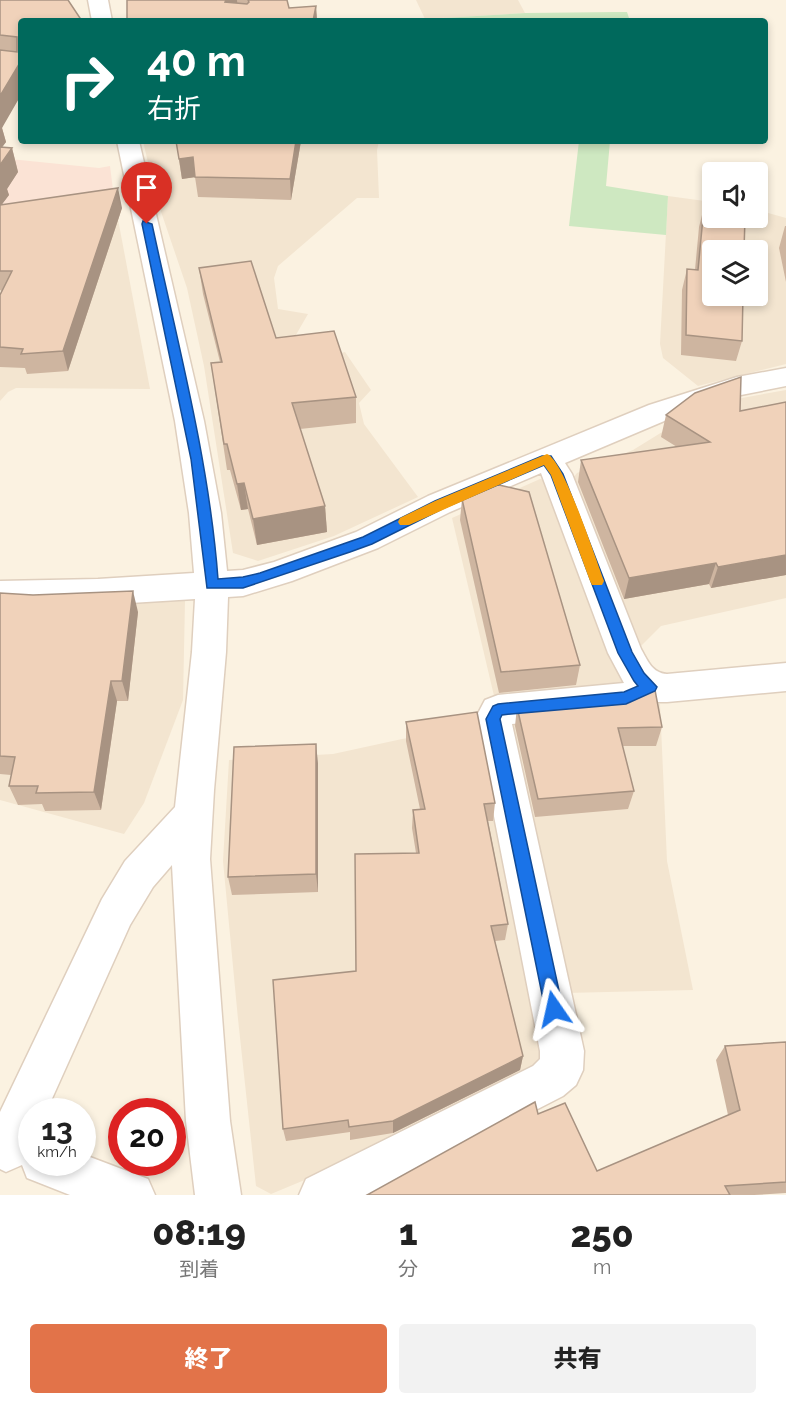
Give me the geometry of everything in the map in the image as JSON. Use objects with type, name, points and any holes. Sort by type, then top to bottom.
[{"type":"street","points":[[98,0],[101,18]]},
{"type":"street","points":[[129,144],[197,459],[212,584],[210,661],[191,816],[191,859],[208,1121],[218,1195]]},
{"type":"street","points":[[0,594],[98,592],[212,584],[252,580],[281,572],[367,540],[439,504],[712,393],[786,377]]},
{"type":"street","points":[[547,459],[557,474],[625,653],[639,677],[650,687]]},
{"type":"street","points":[[322,1195],[548,1081],[561,1070],[562,1051],[542,947],[493,719],[498,710],[626,698],[650,687],[667,688],[786,677]]},
{"type":"street","points":[[42,1098],[116,912],[139,874],[191,816]]},
{"type":"street","points":[[80,1176],[132,1195]]},
{"type":"shaded area","points":[[416,0],[518,0],[525,13],[442,18],[425,18]]},
{"type":"shaded area","points":[[144,144],[378,144],[379,198],[357,198],[278,266],[274,278],[278,309],[308,314],[278,366],[345,352],[371,390],[359,403],[364,424],[418,497],[334,536],[258,561],[233,553],[204,366],[187,288],[156,197]]},
{"type":"shaded area","points":[[0,158],[99,168],[110,166],[114,198],[0,231]]},
{"type":"shaded area","points":[[668,196],[702,201],[702,228],[768,228],[768,213],[786,218],[786,364],[698,386],[663,358],[660,344]]},
{"type":"shaded area","points":[[114,198],[150,389],[16,388],[8,392],[0,401],[0,231]]},
{"type":"shaded area","points":[[786,390],[786,598],[661,626],[640,647],[573,478],[577,473],[633,450],[693,413],[742,398]]},
{"type":"shaded area","points":[[540,479],[547,480],[628,679],[618,687],[495,700],[452,518]]},
{"type":"shaded area","points":[[181,599],[185,601],[183,700],[144,803],[124,834],[0,800],[0,605]]},
{"type":"shaded area","points":[[660,704],[667,861],[693,990],[565,993],[512,728],[517,719]]},
{"type":"shaded area","points":[[481,726],[545,1058],[541,1069],[420,1132],[271,1194],[256,1186],[238,1019],[223,861],[229,760],[333,754],[402,739]]},
{"type":"green space","points":[[627,12],[629,18],[442,18],[525,13]]},
{"type":"green space","points":[[579,144],[610,144],[606,186],[668,196],[666,235],[569,226]]},
{"type":"building","points":[[0,0],[68,0],[80,18],[18,18],[18,66],[0,96],[0,50],[17,52],[17,37],[0,35]]},
{"type":"building","points":[[127,0],[226,0],[225,2],[247,4],[248,0],[287,0],[289,8],[316,6],[314,18],[127,18]]},
{"type":"building","points":[[176,144],[296,144],[290,179],[195,177],[193,157],[179,159]]},
{"type":"building","points":[[0,147],[12,148],[0,165]]},
{"type":"building","points":[[118,188],[63,351],[21,354],[23,349],[0,347],[0,295],[12,271],[0,271],[0,205]]},
{"type":"building","points":[[702,228],[745,228],[744,240],[702,240],[702,306],[743,306],[742,341],[686,335],[687,269],[698,270]]},
{"type":"building","points":[[251,261],[276,338],[334,331],[356,397],[292,403],[325,506],[253,519],[244,483],[237,484],[227,444],[224,444],[211,363],[222,362],[199,268]]},
{"type":"building","points":[[741,377],[740,411],[786,402],[786,555],[718,567],[716,563],[629,578],[581,460],[710,442],[666,415],[695,393]]},
{"type":"building","points":[[499,485],[529,492],[580,665],[501,672],[462,499],[482,486]]},
{"type":"building","points":[[133,591],[122,681],[111,681],[94,792],[36,793],[38,786],[9,786],[15,757],[0,756],[0,593],[33,595]]},
{"type":"building","points":[[655,690],[662,727],[618,728],[634,791],[538,799],[517,707],[631,696]]},
{"type":"building","points":[[477,712],[495,803],[484,804],[508,924],[491,926],[523,1056],[393,1121],[349,1127],[348,1120],[283,1129],[273,980],[356,971],[355,854],[419,853],[413,810],[425,809],[406,722]]},
{"type":"building","points":[[316,744],[316,874],[228,877],[234,747]]},
{"type":"building","points":[[786,1042],[786,1182],[725,1186],[730,1195],[367,1195],[535,1102],[538,1114],[565,1103],[597,1171],[740,1110],[725,1046]]},
{"type":"slow traffic","points":[[404,522],[439,504],[547,459],[557,474],[597,581]]},
{"type":"route","points":[[147,224],[197,459],[212,584],[262,578],[346,548],[439,504],[547,459],[557,474],[625,653],[639,677],[650,687],[626,698],[511,707],[498,710],[493,719],[554,1009]]}]
